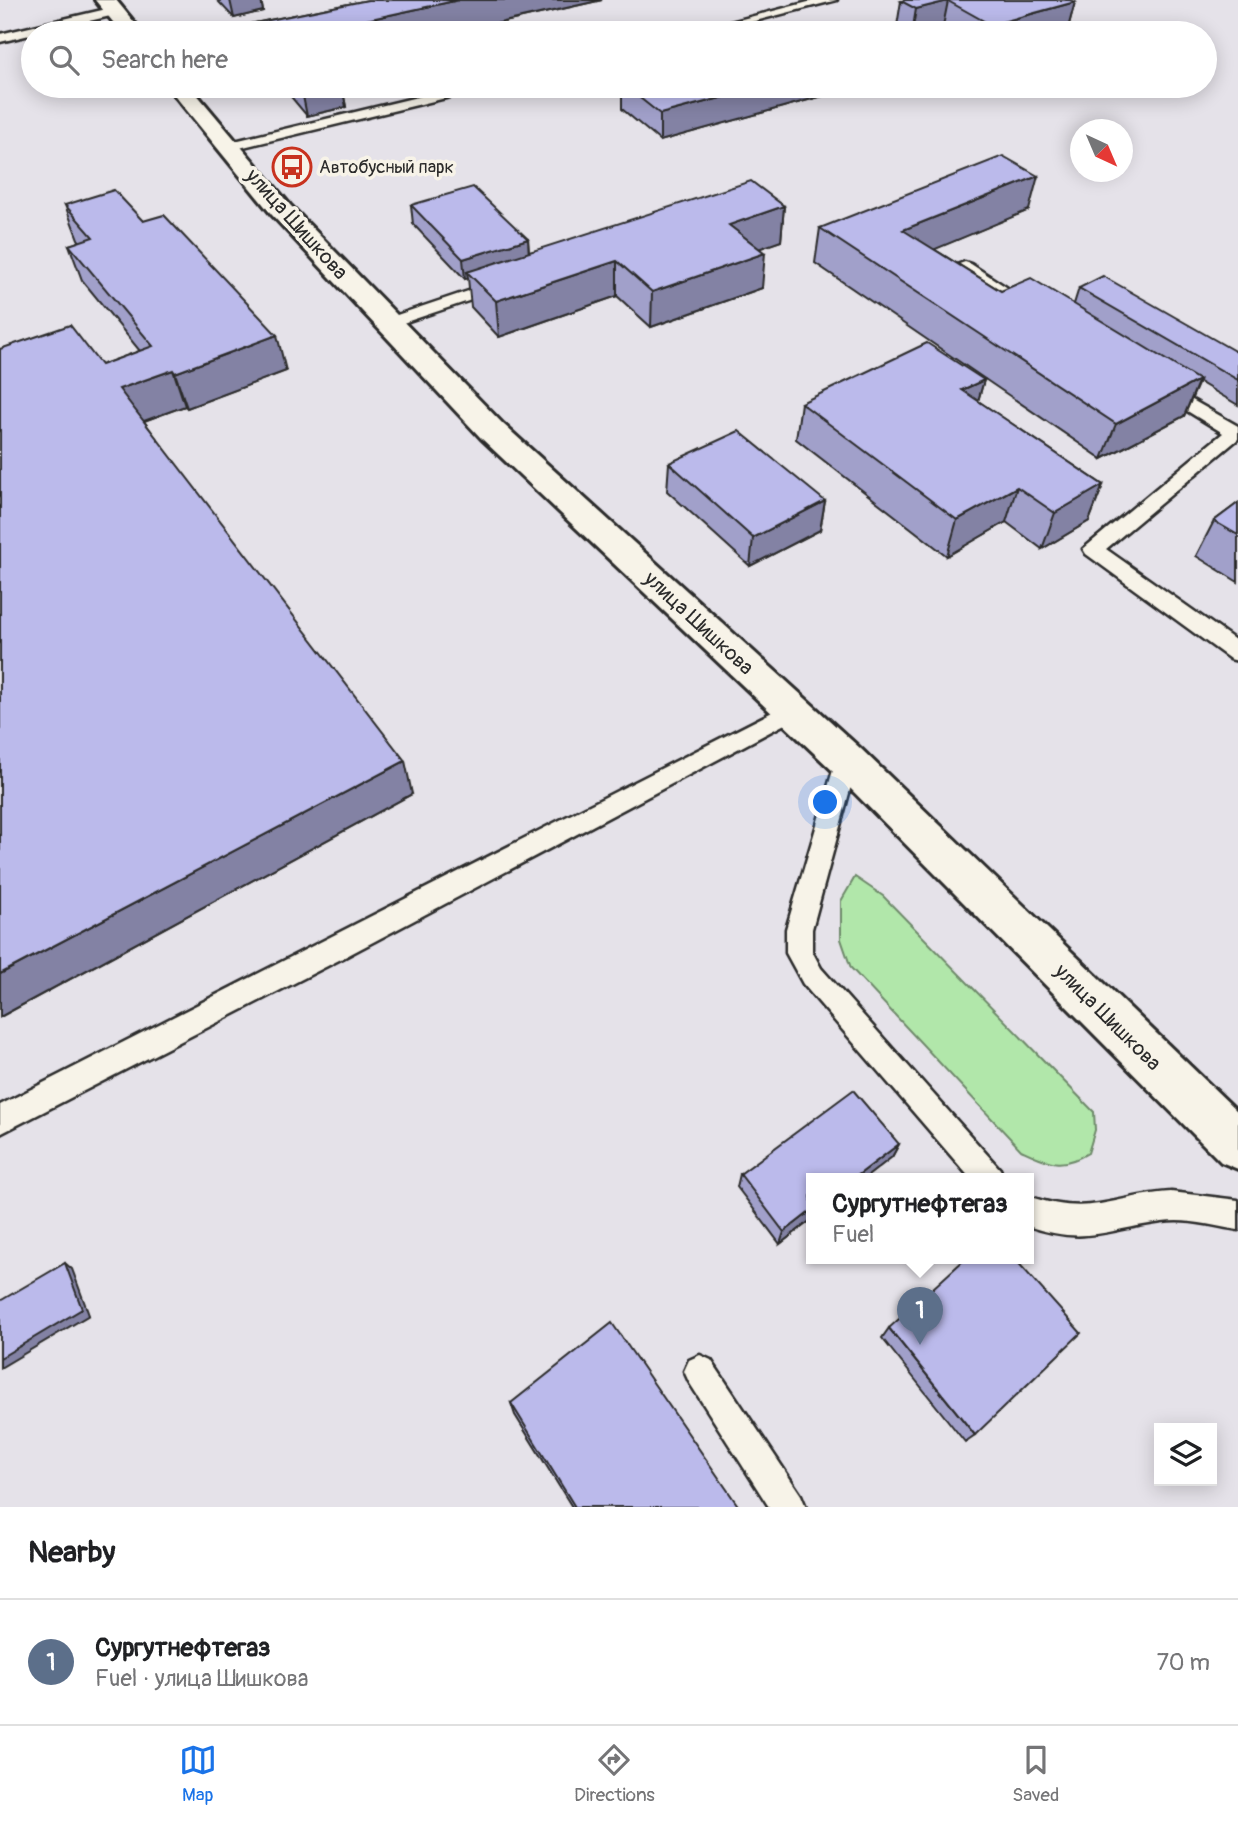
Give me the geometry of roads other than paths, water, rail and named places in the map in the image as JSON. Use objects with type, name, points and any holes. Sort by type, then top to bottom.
[{"type":"main road","points":[[110,5],[123,21]]},
{"type":"main road","name":"улица Шишкова","points":[[188,98],[281,210],[492,430],[847,760],[1238,1145]]},
{"type":"lane","points":[[744,21],[831,0]]},
{"type":"lane","points":[[57,21],[110,5]]},
{"type":"lane","points":[[0,38],[21,32]]},
{"type":"lane","points":[[228,147],[429,98]]},
{"type":"lane","points":[[965,268],[1047,318]]},
{"type":"lane","points":[[388,323],[516,280]]},
{"type":"lane","points":[[1153,382],[1235,432],[1093,549],[1238,653]]},
{"type":"lane","points":[[0,1120],[332,951],[792,710]]},
{"type":"lane","points":[[847,760],[799,929],[799,953],[812,976],[985,1173]]},
{"type":"lane","points":[[1034,1213],[1045,1218],[1086,1224],[1164,1207],[1238,1215]]},
{"type":"lane","points":[[700,1371],[789,1507]]},
{"type":"place","name":"Автобусный парк","points":[[292,167]]},
{"type":"place","name":"Сургутнефтегаз","points":[[920,1345]]}]
